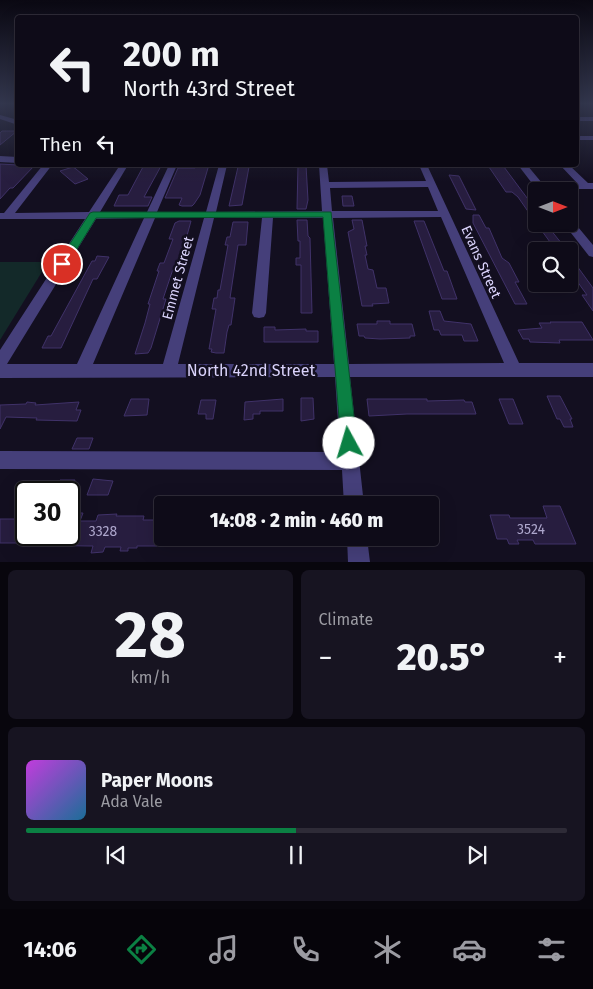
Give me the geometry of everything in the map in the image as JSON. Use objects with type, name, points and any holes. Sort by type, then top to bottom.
[{"type":"street","points":[[579,138],[593,138]]},
{"type":"street","points":[[0,159],[15,160]]},
{"type":"street","points":[[4,216],[46,167]]},
{"type":"street","points":[[0,363],[123,167]]},
{"type":"street","points":[[82,371],[172,167]]},
{"type":"street","name":"Emmet Street","points":[[169,370],[222,167]]},
{"type":"street","points":[[323,167],[353,496]]},
{"type":"street","name":"Evans Street","points":[[424,167],[514,370]]},
{"type":"street","points":[[524,167],[535,182]]},
{"type":"street","points":[[566,167],[589,186]]},
{"type":"street","points":[[325,185],[431,184]]},
{"type":"street","points":[[259,313],[268,214]]},
{"type":"street","points":[[4,216],[444,214]]},
{"type":"street","points":[[576,232],[593,253]]},
{"type":"street","name":"North 42nd Street","points":[[0,371],[593,370]]},
{"type":"street","points":[[0,460],[350,461]]},
{"type":"street","points":[[358,546],[359,562]]},
{"type":"green space","points":[[0,262],[48,262],[0,340]]},
{"type":"building","points":[[2,131],[15,131],[0,145],[0,133]]},
{"type":"building","points":[[0,164],[15,165],[15,167],[33,167],[13,188],[10,188],[0,199]]},
{"type":"building","points":[[73,167],[88,179],[75,184],[60,171]]},
{"type":"building","points":[[143,167],[160,167],[144,197],[152,197],[148,206],[114,206],[119,195],[128,195]]},
{"type":"building","points":[[208,167],[200,195],[192,206],[179,205],[182,198],[165,198],[178,168]]},
{"type":"building","points":[[238,167],[249,167],[242,205],[229,206]]},
{"type":"building","points":[[298,167],[306,167],[308,200],[306,209],[297,209]]},
{"type":"building","points":[[489,167],[504,167],[528,199],[528,211],[518,197],[512,192],[506,192]]},
{"type":"building","points":[[449,175],[459,176],[476,210],[466,209]]},
{"type":"building","points":[[342,196],[352,196],[354,206],[343,206]]},
{"type":"building","points":[[473,215],[479,215],[486,228],[489,228],[502,258],[509,263],[519,282],[515,282],[527,304],[515,304],[473,223]]},
{"type":"building","points":[[297,220],[307,220],[308,236],[310,238],[312,313],[301,313],[301,265],[296,265],[296,258],[300,258]]},
{"type":"building","points":[[352,220],[362,220],[367,246],[365,246],[367,255],[365,255],[368,269],[373,270],[377,288],[386,288],[389,303],[362,306],[348,232],[354,229]]},
{"type":"building","points":[[191,221],[183,250],[173,269],[163,299],[166,299],[151,348],[148,353],[135,354],[159,271],[157,271],[160,263],[164,263],[173,239],[169,239],[175,223]]},
{"type":"building","points":[[414,221],[424,221],[444,271],[447,271],[457,299],[442,299]]},
{"type":"building","points":[[233,222],[248,222],[246,245],[238,245],[230,298],[235,298],[224,353],[216,353],[211,352],[212,349],[209,349],[216,309],[212,309],[214,298],[217,298],[218,290],[220,290],[228,245],[225,245],[227,237],[230,237]]},
{"type":"building","points":[[543,232],[552,232],[560,242],[550,242]]},
{"type":"building","points":[[97,256],[109,257],[97,279],[93,279],[61,348],[42,348],[48,336],[51,336],[92,261],[95,261]]},
{"type":"building","points":[[578,267],[593,288],[593,311],[582,295],[587,295],[578,282]]},
{"type":"building","points":[[429,311],[440,311],[444,321],[471,324],[478,341],[464,341],[462,335],[441,335],[439,330],[434,330]]},
{"type":"building","points":[[377,321],[390,321],[390,324],[412,324],[415,336],[410,336],[410,338],[380,339],[359,336],[357,324],[377,324]]},
{"type":"building","points":[[582,322],[593,340],[559,340],[560,343],[530,342],[529,339],[523,339],[518,330],[542,328],[539,323]]},
{"type":"building","points":[[264,327],[275,327],[275,330],[306,329],[306,331],[318,331],[318,342],[264,342]]},
{"type":"building","points":[[547,396],[560,396],[572,419],[570,419],[573,427],[564,427],[560,419],[557,419]]},
{"type":"building","points":[[301,398],[313,398],[314,419],[301,421]]},
{"type":"building","points":[[131,399],[149,399],[147,415],[124,416]]},
{"type":"building","points":[[283,399],[283,411],[260,411],[260,414],[253,414],[253,419],[244,420],[245,402]]},
{"type":"building","points":[[367,399],[464,400],[465,402],[472,402],[476,414],[369,416]]},
{"type":"building","points":[[499,399],[513,399],[523,424],[509,424]]},
{"type":"building","points":[[201,400],[216,400],[213,419],[206,419],[206,414],[198,414]]},
{"type":"building","points":[[27,402],[36,403],[35,405],[79,402],[76,410],[81,410],[77,421],[6,417],[0,429],[0,405],[26,404]]},
{"type":"building","points":[[77,438],[93,438],[89,449],[72,449]]},
{"type":"building","points":[[93,479],[113,481],[108,495],[87,495]]},
{"type":"building","points":[[543,506],[560,506],[576,544],[535,544],[533,540],[517,540],[519,544],[509,544],[507,539],[497,539],[490,515],[509,515],[510,518],[547,518]]},
{"type":"building","points":[[117,514],[116,516],[144,516],[143,520],[154,520],[154,546],[137,546],[137,548],[128,548],[128,551],[120,551],[121,547],[105,547],[103,552],[91,553],[93,546],[80,546],[80,521],[96,521],[98,515]]},
{"type":"building","points":[[0,519],[15,519],[15,543],[0,543]]},
{"type":"route","points":[[62,264],[93,215],[328,214],[349,443]]}]
